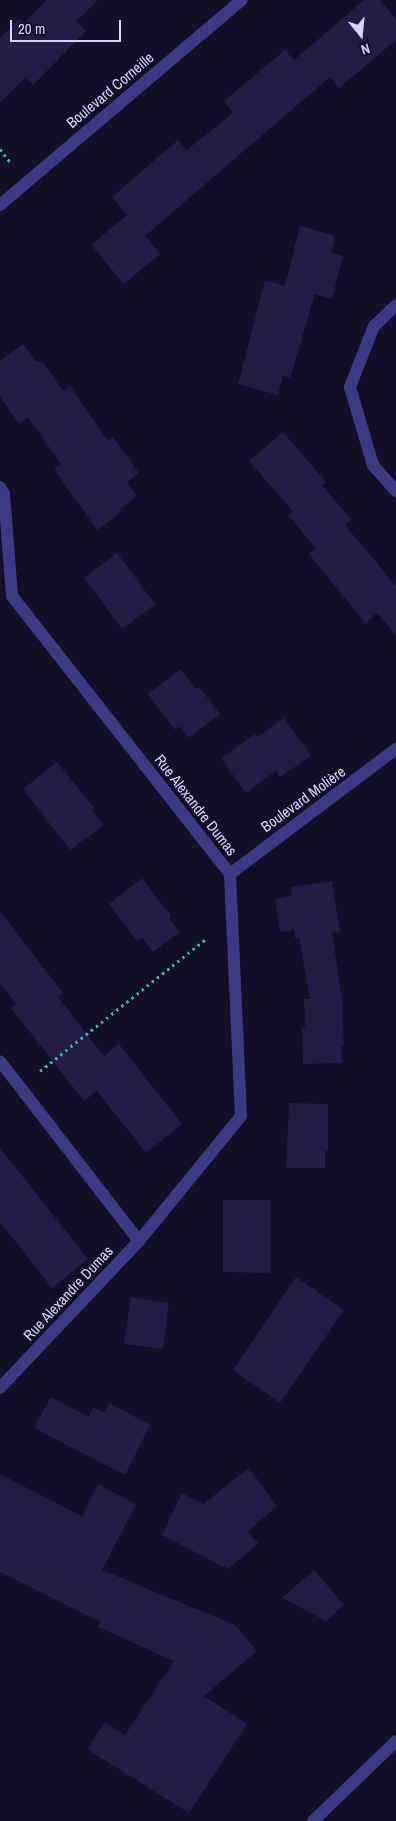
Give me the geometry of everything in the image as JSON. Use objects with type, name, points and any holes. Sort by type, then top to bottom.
[{"type":"street","name":"Boulevard Corneille","points":[[0,205],[242,0]]},
{"type":"street","points":[[396,305],[374,326],[350,387],[373,465],[396,491]]},
{"type":"street","name":"Rue Alexandre Dumas","points":[[0,487],[4,494],[12,596],[230,874],[241,1116],[139,1241],[0,1388]]},
{"type":"street","name":"Boulevard Molière","points":[[230,874],[396,749]]},
{"type":"street","points":[[0,1061],[139,1241]]},
{"type":"street","points":[[313,1821],[396,1741]]},
{"type":"path","points":[[20,1086],[232,918]]},
{"type":"building","points":[[47,0],[98,0],[77,21],[86,31],[33,85],[25,78],[0,103],[0,38],[19,19],[24,23]]},
{"type":"building","points":[[364,0],[380,0],[396,19],[396,40],[339,88],[330,77],[145,236],[160,254],[124,284],[91,245],[127,215],[112,197],[178,140],[187,150],[233,113],[224,101],[285,50],[294,60]]},
{"type":"building","points":[[300,225],[335,236],[331,252],[343,256],[332,299],[315,294],[290,378],[283,376],[278,395],[238,384],[265,280],[285,286]]},
{"type":"building","points":[[23,344],[35,361],[43,362],[63,391],[70,386],[108,441],[113,437],[139,473],[127,482],[137,496],[119,509],[121,512],[97,530],[54,469],[61,464],[28,417],[19,424],[0,397],[0,361]]},
{"type":"building","points":[[283,432],[326,482],[322,485],[351,519],[345,525],[396,586],[396,635],[377,613],[365,623],[309,554],[316,548],[288,515],[293,511],[249,461]]},
{"type":"building","points":[[117,553],[155,604],[122,629],[84,578]]},
{"type":"building","points":[[181,669],[196,689],[199,687],[220,714],[189,738],[179,726],[175,730],[148,694]]},
{"type":"building","points":[[284,718],[311,756],[280,777],[276,771],[246,793],[221,758],[255,734],[257,737]]},
{"type":"building","points":[[57,762],[94,808],[92,810],[104,825],[70,850],[23,789]]},
{"type":"building","points":[[142,878],[171,916],[169,918],[179,932],[153,952],[142,938],[137,941],[109,904]]},
{"type":"building","points":[[332,881],[340,931],[332,932],[342,999],[344,1045],[341,1045],[342,1063],[303,1064],[302,1027],[305,1027],[304,999],[310,999],[299,938],[295,938],[294,930],[280,932],[275,899],[292,896],[291,887]]},
{"type":"building","points":[[0,911],[63,993],[58,997],[104,1056],[119,1044],[182,1124],[146,1153],[97,1091],[84,1101],[11,1008],[16,1004],[0,983]]},
{"type":"building","points":[[289,1103],[328,1104],[328,1151],[325,1151],[325,1168],[286,1168]]},
{"type":"building","points":[[0,1148],[88,1259],[52,1288],[0,1222]]},
{"type":"building","points":[[223,1200],[271,1200],[270,1273],[223,1272]]},
{"type":"building","points":[[296,1277],[344,1310],[280,1403],[233,1370]]},
{"type":"building","points":[[131,1297],[169,1303],[163,1349],[124,1344]]},
{"type":"building","points":[[51,1397],[89,1417],[93,1407],[104,1413],[109,1403],[150,1425],[125,1475],[34,1428]]},
{"type":"building","points":[[249,1468],[277,1506],[247,1532],[259,1543],[228,1569],[162,1535],[182,1493],[203,1504]]},
{"type":"building","points":[[0,1474],[82,1516],[98,1484],[136,1504],[102,1570],[235,1625],[257,1651],[204,1696],[247,1724],[189,1813],[87,1749],[105,1722],[125,1735],[174,1661],[98,1627],[100,1622],[0,1572]]},
{"type":"building","points":[[314,1570],[344,1605],[326,1621],[282,1598]]}]
